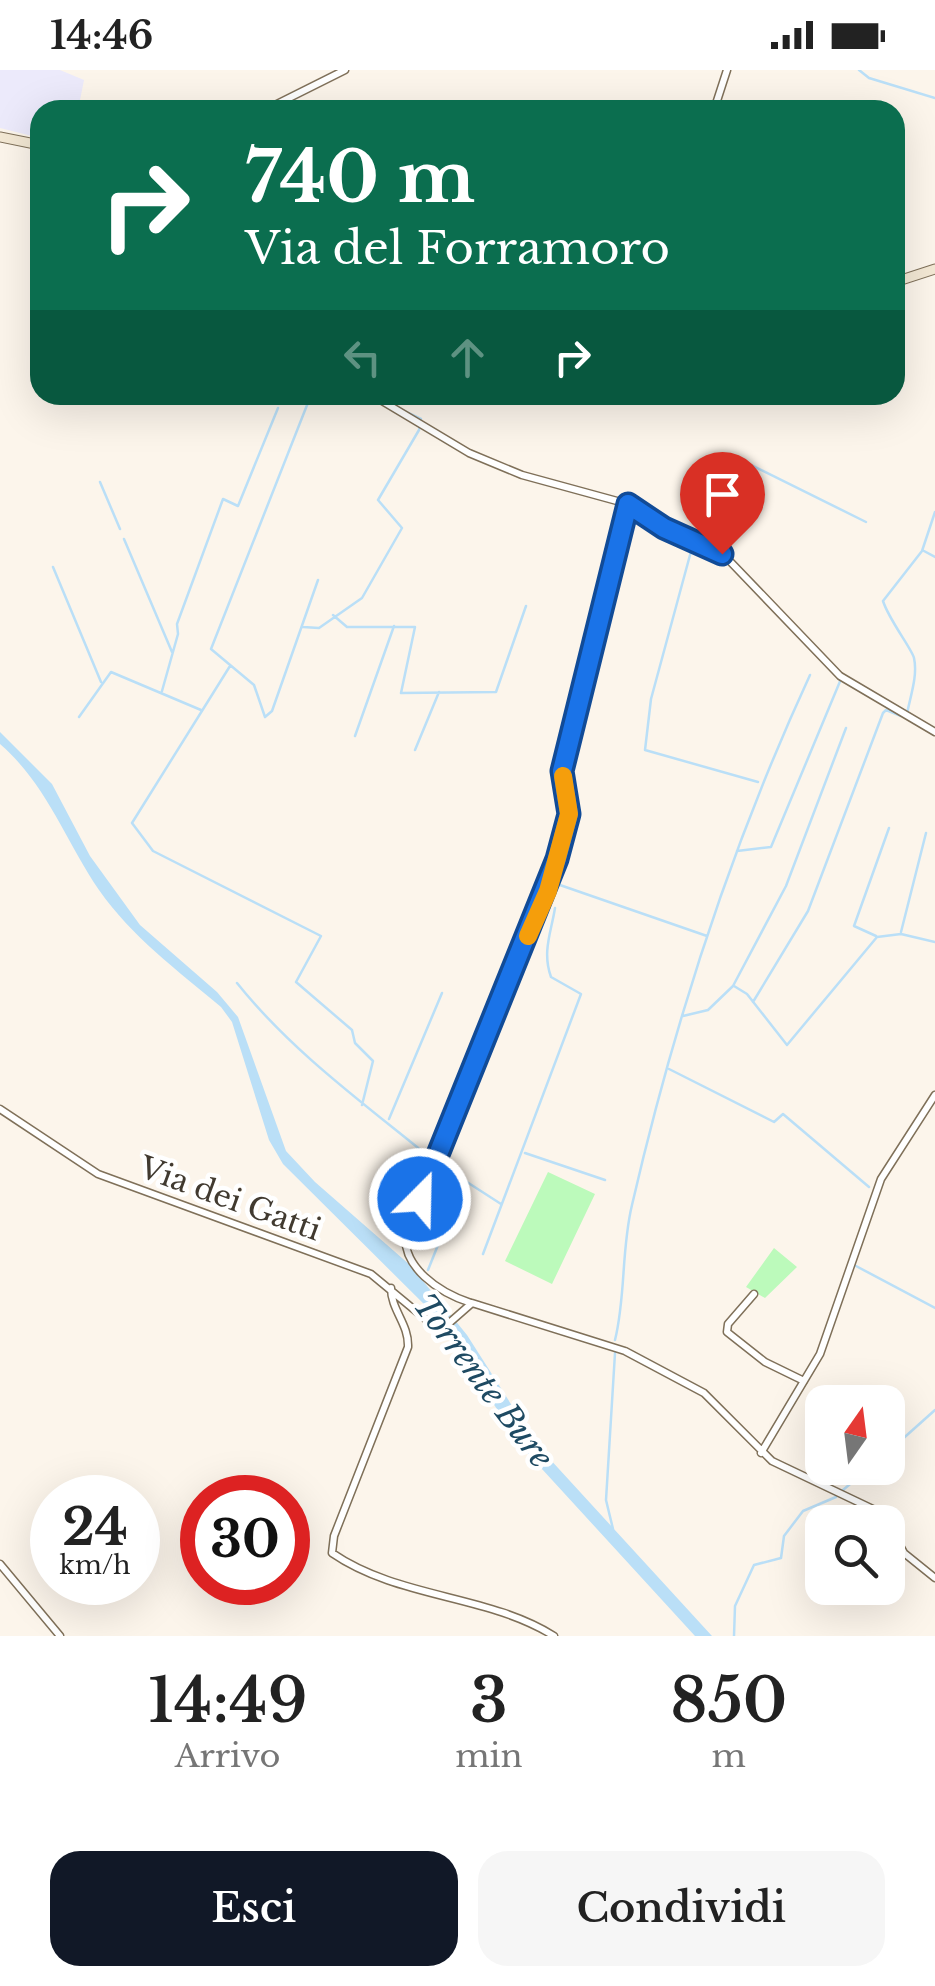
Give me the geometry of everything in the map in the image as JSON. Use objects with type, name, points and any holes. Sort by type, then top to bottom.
[{"type":"main road","points":[[0,137],[30,143]]},
{"type":"main road","points":[[905,279],[935,269]]},
{"type":"street","points":[[285,100],[345,70]]},
{"type":"street","points":[[717,100],[727,70]]},
{"type":"street","points":[[389,405],[470,453],[522,476],[628,504],[664,528],[722,554],[840,676],[935,732]]},
{"type":"street","points":[[628,504],[562,771],[569,814],[557,859],[406,1231],[404,1246],[411,1261],[444,1293],[625,1351],[704,1394],[761,1453],[803,1479],[861,1505]]},
{"type":"street","points":[[761,1453],[820,1354],[881,1178],[935,1095]]},
{"type":"street","name":"Via dei Gatti","points":[[0,1108],[98,1174],[358,1269],[391,1288],[445,1330],[472,1304]]},
{"type":"street","points":[[391,1288],[391,1299],[407,1328],[406,1354],[334,1536],[332,1554],[425,1592],[507,1612],[554,1636]]},
{"type":"street","points":[[754,1294],[728,1324],[727,1332],[765,1362],[804,1380]]},
{"type":"street","points":[[905,1554],[935,1578]]},
{"type":"street","points":[[0,1564],[60,1636]]},
{"type":"shaded area","points":[[0,70],[60,70],[84,80],[80,100],[30,100],[30,136],[0,128]]},
{"type":"green space","points":[[548,1172],[595,1194],[552,1284],[505,1261]]},
{"type":"green space","points":[[774,1248],[797,1267],[765,1298],[746,1287]]},
{"type":"water","name":"Torrente Bure","points":[[0,732],[52,784],[90,856],[140,925],[217,992],[238,1017],[286,1151],[315,1182],[410,1265],[467,1335],[537,1445],[712,1636],[695,1636],[520,1445],[439,1319],[283,1164],[269,1140],[232,1022],[221,1007],[156,952],[112,907],[31,777],[0,744]]},
{"type":"waterway","points":[[859,70],[869,78],[935,98]]},
{"type":"waterway","points":[[307,405],[211,649],[254,685],[265,717],[272,711],[318,580]]},
{"type":"waterway","points":[[162,691],[178,634],[177,624],[223,499],[238,506],[278,408]]},
{"type":"waterway","points":[[303,627],[319,628],[362,598],[402,528],[378,500],[419,430],[421,419],[404,411]]},
{"type":"waterway","points":[[731,455],[866,522]]},
{"type":"waterway","points":[[755,467],[704,539],[693,544],[651,699],[645,750],[758,782]]},
{"type":"waterway","points":[[100,482],[120,529]]},
{"type":"waterway","points":[[907,714],[914,658],[883,601],[922,551],[935,512]]},
{"type":"waterway","points":[[124,539],[172,652]]},
{"type":"waterway","points":[[924,551],[935,557]]},
{"type":"waterway","points":[[53,567],[101,682]]},
{"type":"waterway","points":[[333,615],[347,627],[415,627],[401,693],[496,692],[526,606]]},
{"type":"waterway","points":[[355,736],[394,626]]},
{"type":"waterway","points":[[230,666],[132,823],[153,851],[321,936],[296,982],[352,1030],[355,1043],[373,1061],[362,1105]]},
{"type":"waterway","points":[[79,717],[111,672],[201,710]]},
{"type":"waterway","points":[[615,1340],[632,1205],[686,1002],[730,869],[810,675]]},
{"type":"waterway","points":[[737,851],[771,847],[841,679]]},
{"type":"waterway","points":[[415,750],[439,692]]},
{"type":"waterway","points":[[753,1002],[808,911],[883,713],[886,710],[901,716]]},
{"type":"waterway","points":[[683,1016],[708,1010],[733,986],[786,886],[846,728]]},
{"type":"waterway","points":[[876,936],[854,926],[889,828]]},
{"type":"waterway","points":[[901,932],[926,833]]},
{"type":"waterway","points":[[557,884],[707,936]]},
{"type":"waterway","points":[[483,1254],[581,994],[551,977],[548,968],[555,908]]},
{"type":"waterway","points":[[734,986],[747,994],[787,1045],[877,937],[901,934],[935,942]]},
{"type":"waterway","points":[[237,983],[306,1055],[433,1160]]},
{"type":"waterway","points":[[389,1119],[442,993]]},
{"type":"waterway","points":[[669,1069],[774,1122],[783,1114],[869,1187]]},
{"type":"waterway","points":[[525,1153],[605,1180]]},
{"type":"waterway","points":[[439,1164],[501,1204]]},
{"type":"waterway","points":[[428,1270],[464,1180]]},
{"type":"waterway","points":[[856,1266],[935,1308]]},
{"type":"waterway","points":[[613,1529],[606,1500],[615,1353]]},
{"type":"waterway","points":[[905,1437],[935,1410]]},
{"type":"waterway","points":[[843,1490],[849,1485]]},
{"type":"waterway","points":[[734,1636],[735,1606],[754,1565],[781,1558],[784,1536],[803,1511],[836,1497]]},
{"type":"slow traffic","points":[[528,936],[548,891],[569,814],[563,776]]},
{"type":"route","points":[[420,1199],[548,891],[569,814],[562,771],[602,595],[628,504],[664,528],[722,554]]}]
